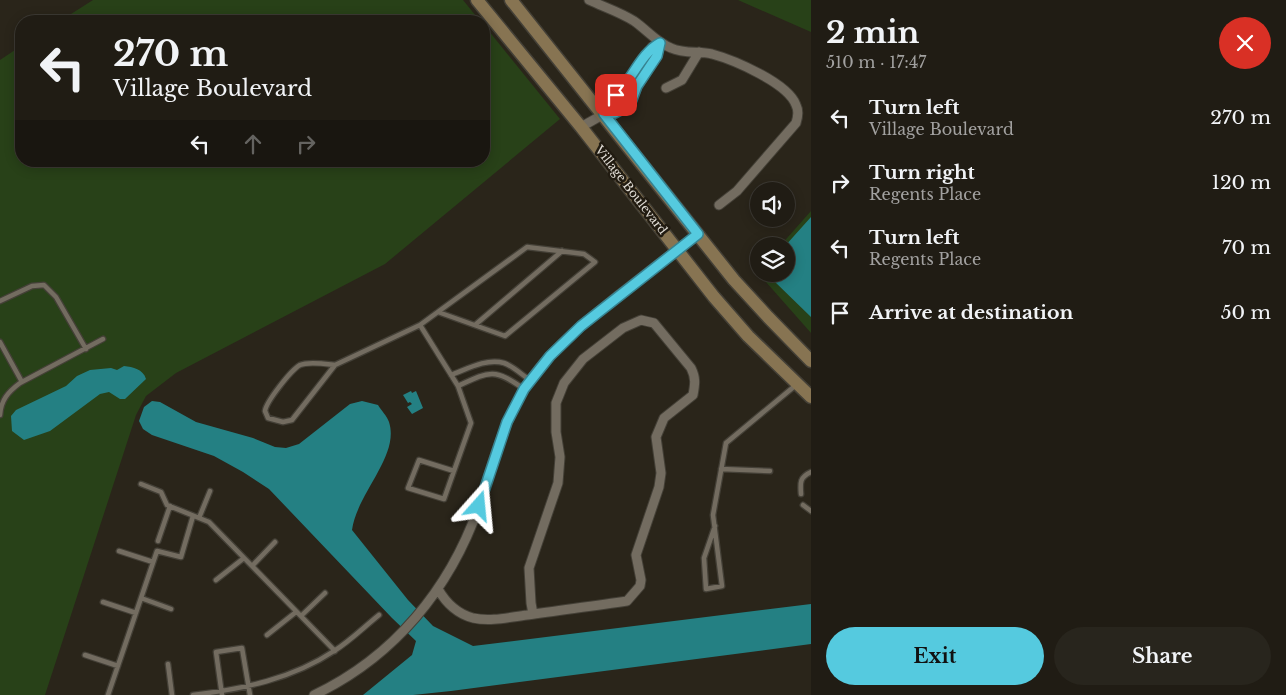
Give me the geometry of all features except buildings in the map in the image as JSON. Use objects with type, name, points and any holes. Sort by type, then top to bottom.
[{"type":"street","name":"Village Boulevard","points":[[477,0],[489,15]]},
{"type":"street","name":"Village Boulevard","points":[[511,0],[604,114],[734,280],[768,318],[811,361]]},
{"type":"street","points":[[588,0],[630,19],[660,43],[678,51],[699,52],[720,57],[772,80],[793,98],[798,110],[796,123],[737,191],[719,205]]},
{"type":"street","name":"Village Boulevard","points":[[490,16],[581,127],[714,296],[748,336],[811,397]]},
{"type":"street","points":[[604,114],[608,103],[625,87],[652,47],[660,43]]},
{"type":"street","points":[[581,127],[604,114],[615,113],[630,105],[637,86],[657,56],[660,43]]},
{"type":"street","points":[[666,88],[682,80],[699,52]]},
{"type":"street","points":[[314,695],[350,675],[370,661],[404,631],[438,590],[470,531],[500,438],[530,380],[550,356],[581,326],[698,234]]},
{"type":"street","points":[[438,590],[450,605],[461,613],[474,618],[487,619],[533,614],[627,601],[640,586],[641,580],[636,555],[661,473],[656,437],[664,418],[693,395],[696,382],[691,368],[654,323],[641,320],[623,328],[583,359],[564,383],[556,403],[556,432],[560,457],[558,483],[529,568],[533,614]]},
{"type":"lane","points":[[335,365],[304,364],[295,370],[267,404],[265,412],[268,418],[283,422],[292,420],[335,365],[420,325],[527,246],[584,254],[595,262],[505,336],[438,312]]},
{"type":"lane","points":[[474,325],[562,251]]},
{"type":"lane","points":[[0,301],[32,286],[44,285],[56,297],[86,349]]},
{"type":"lane","points":[[420,325],[458,386],[471,423],[454,471],[444,499],[408,488],[419,460],[454,471]]},
{"type":"lane","points":[[0,415],[1,406],[8,392],[22,382],[103,339]]},
{"type":"lane","points":[[0,342],[22,382]]},
{"type":"lane","points":[[451,375],[487,362],[496,362],[505,364],[530,380]]},
{"type":"lane","points":[[458,386],[491,373],[506,377],[524,389]]},
{"type":"lane","points":[[715,526],[704,558],[706,589],[722,586],[715,526],[713,515],[726,443],[797,384]]},
{"type":"lane","points":[[721,469],[770,471]]},
{"type":"lane","points":[[801,494],[800,482],[803,476],[811,472]]},
{"type":"lane","points":[[141,484],[161,492],[170,506],[209,522],[335,651]]},
{"type":"lane","points":[[200,518],[210,492]]},
{"type":"lane","points":[[804,505],[811,510]]},
{"type":"lane","points":[[158,541],[170,506]]},
{"type":"lane","points":[[108,695],[157,551],[180,557],[193,516]]},
{"type":"lane","points":[[252,566],[275,542]]},
{"type":"lane","points":[[119,551],[153,562]]},
{"type":"lane","points":[[216,580],[244,558]]},
{"type":"lane","points":[[301,616],[325,593]]},
{"type":"lane","points":[[141,598],[172,609]]},
{"type":"lane","points":[[103,602],[136,613]]},
{"type":"lane","points":[[267,635],[296,612]]},
{"type":"lane","points":[[193,695],[222,693],[272,680],[300,670],[335,651],[379,615]]},
{"type":"lane","points":[[222,693],[216,652],[242,648],[250,695]]},
{"type":"lane","points":[[85,655],[118,666]]},
{"type":"lane","points":[[168,664],[172,695]]},
{"type":"green space","points":[[93,0],[463,0],[475,15],[69,15]]},
{"type":"green space","points":[[738,0],[811,0],[811,32]]},
{"type":"green space","points":[[490,32],[560,119],[385,264],[176,373],[146,396],[136,415],[45,695],[0,695],[0,60],[15,50],[15,167],[490,167]]},
{"type":"green space","points":[[811,211],[811,333],[766,282],[795,282],[795,237],[788,237]]},
{"type":"water","points":[[811,217],[811,317],[775,282],[795,282],[795,237],[793,237]]},
{"type":"water","points":[[124,366],[140,371],[146,379],[125,399],[120,399],[109,392],[100,394],[50,431],[24,440],[12,431],[11,416],[16,410],[66,386],[77,376],[90,370],[111,368],[117,370]]},
{"type":"water","points":[[411,391],[412,393],[416,391],[423,408],[412,414],[407,407],[412,404],[408,403],[403,395]]},
{"type":"water","points":[[152,401],[160,402],[196,422],[253,438],[275,447],[286,448],[299,444],[350,404],[362,401],[378,405],[389,422],[391,435],[389,448],[361,502],[352,530],[408,600],[433,626],[473,646],[811,604],[811,644],[451,691],[413,695],[363,695],[412,655],[416,641],[269,489],[214,456],[152,435],[143,429],[139,421],[144,407]]},
{"type":"route","points":[[479,506],[500,438],[519,398],[533,376],[561,343],[698,234],[604,114],[615,113],[630,105],[637,86],[657,56],[660,43],[652,47],[625,87],[616,95]]}]
